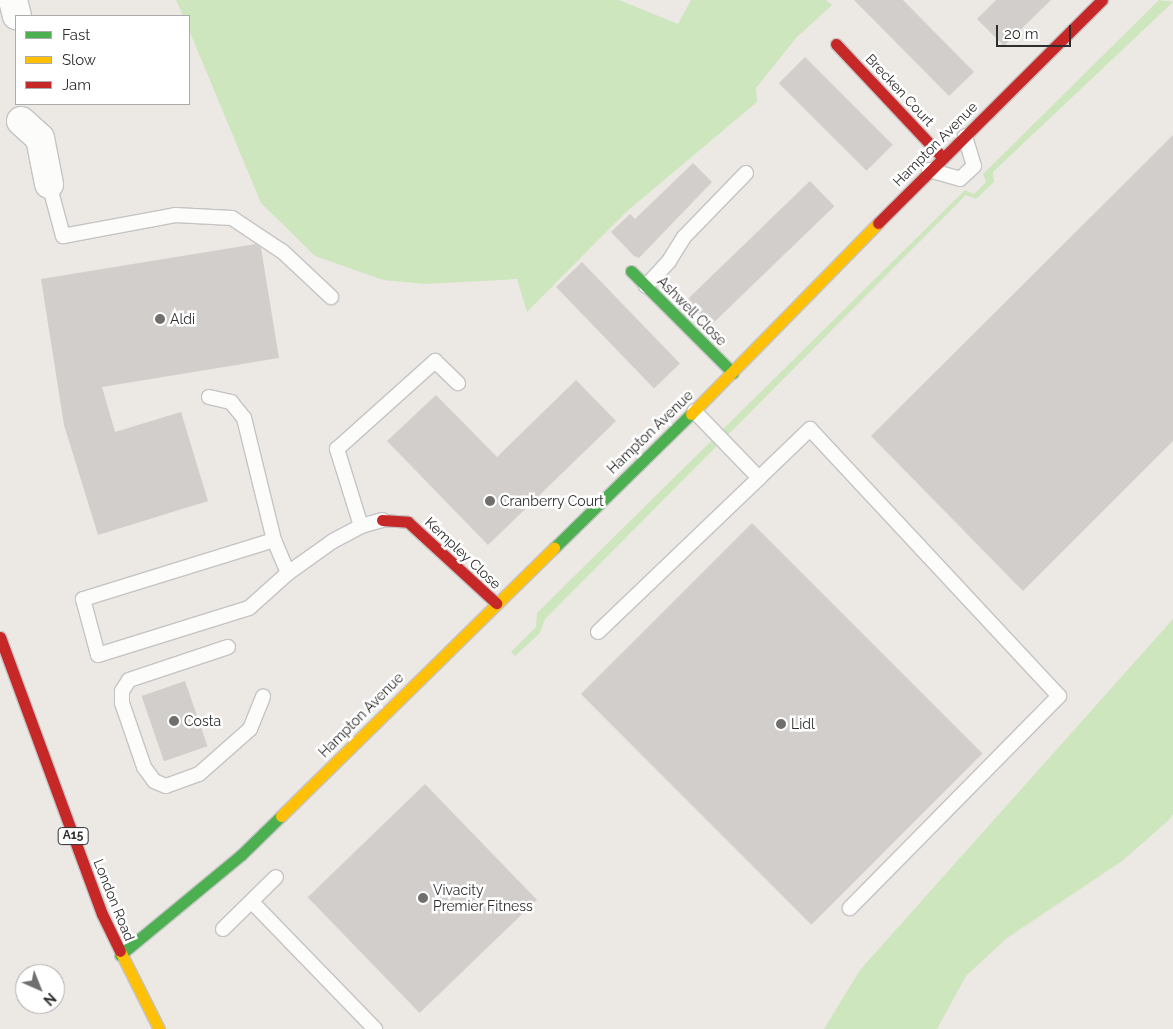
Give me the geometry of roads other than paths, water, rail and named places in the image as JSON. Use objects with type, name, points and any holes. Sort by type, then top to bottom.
[{"type":"street","points":[[13,0],[17,15]]},
{"type":"street","name":"Hampton Avenue","points":[[120,954],[158,927],[241,856],[496,603],[733,373],[929,170],[1102,0]]},
{"type":"street","name":"Brecken Court","points":[[836,44],[942,157]]},
{"type":"street","points":[[17,114],[40,138],[49,184]]},
{"type":"street","name":"Ashwell Close","points":[[631,271],[733,373]]},
{"type":"street","name":"Kempley Close","points":[[382,520],[408,522],[496,603]]},
{"type":"street","name":"London Road","points":[[0,637],[120,954],[159,1029]]},
{"type":"lane","points":[[929,170],[960,179],[974,166],[965,136]]},
{"type":"lane","points":[[646,286],[669,261],[684,237],[746,173]]},
{"type":"lane","points":[[49,184],[63,236],[176,215],[232,218],[283,252],[331,297]]},
{"type":"lane","points":[[361,526],[337,449],[435,361],[458,383]]},
{"type":"lane","points":[[209,397],[231,402],[244,418],[274,540],[288,572]]},
{"type":"lane","points":[[694,411],[759,478]]},
{"type":"lane","points":[[598,632],[810,429],[1059,696],[850,908]]},
{"type":"lane","points":[[274,540],[83,599],[98,656],[249,608],[288,572],[361,526],[382,520]]},
{"type":"lane","points":[[228,647],[129,680],[122,691],[122,703],[144,767],[154,782],[166,786],[199,774],[250,729],[263,697]]},
{"type":"lane","points":[[223,929],[276,877]]},
{"type":"lane","points":[[252,902],[375,1029]]},
{"type":"place","name":"Aldi","points":[[160,319]]},
{"type":"place","name":"Cranberry Court","points":[[490,501]]},
{"type":"place","name":"Costa","points":[[174,721]]},
{"type":"place","name":"Lidl","points":[[781,724]]},
{"type":"place","name":"Vivacity Premier Fitness","points":[[423,898]]}]
